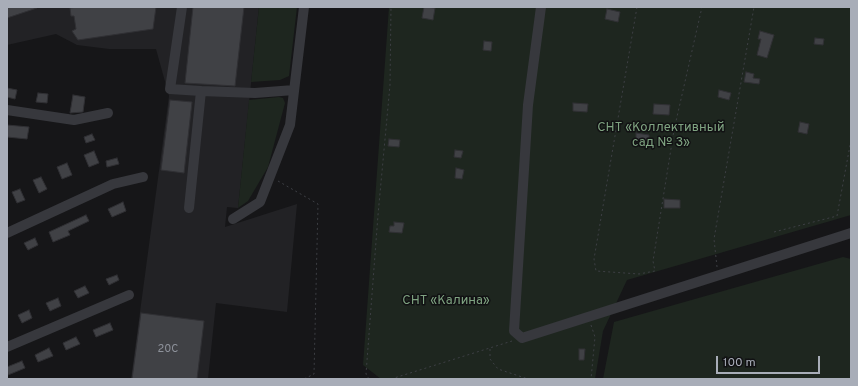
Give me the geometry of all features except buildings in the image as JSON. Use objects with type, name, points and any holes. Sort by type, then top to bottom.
[{"type":"street","points":[[182,7],[170,89],[255,93],[294,90]]},
{"type":"street","points":[[233,219],[260,202],[290,125],[304,7]]},
{"type":"street","points":[[541,7],[528,105],[515,307],[514,330],[522,338],[851,233]]},
{"type":"street","points":[[189,208],[201,91]]},
{"type":"street","points":[[7,110],[74,120],[108,113]]},
{"type":"street","points":[[7,233],[113,184],[143,177]]},
{"type":"street","points":[[7,347],[130,295]]},
{"type":"path","points":[[369,379],[366,374],[366,366],[390,86],[391,7]]},
{"type":"path","points":[[637,7],[594,259],[596,271],[639,274],[655,271],[653,261],[674,130],[701,7],[710,7]]},
{"type":"path","points":[[720,275],[716,264],[714,239],[754,7]]},
{"type":"path","points":[[774,232],[837,216],[851,140]]},
{"type":"path","points":[[270,177],[318,204],[314,374],[304,379]]},
{"type":"path","points":[[589,317],[595,337],[591,379]]},
{"type":"path","points":[[391,379],[522,338]]},
{"type":"path","points":[[490,348],[490,359],[498,369],[528,379]]},
{"type":"shaded area","points":[[7,7],[259,7],[238,208],[227,207],[225,227],[297,204],[287,312],[216,303],[208,379],[131,379],[169,96],[156,49],[109,49],[77,45],[56,34],[7,45]]},
{"type":"green space","points":[[259,7],[297,7],[289,76],[280,80],[251,82]]},
{"type":"green space","points":[[389,7],[851,7],[851,215],[627,280],[603,331],[595,379],[381,379],[363,365]]},
{"type":"green space","points":[[279,97],[283,98],[285,103],[268,167],[248,201],[238,208],[249,100]]},
{"type":"green space","points":[[843,257],[851,259],[851,379],[603,379],[614,322]]},
{"type":"park label","name":"СНТ «Коллективный сад № 3»","points":[[661,136]]},
{"type":"park label","name":"СНТ «Калина»","points":[[446,301]]}]
